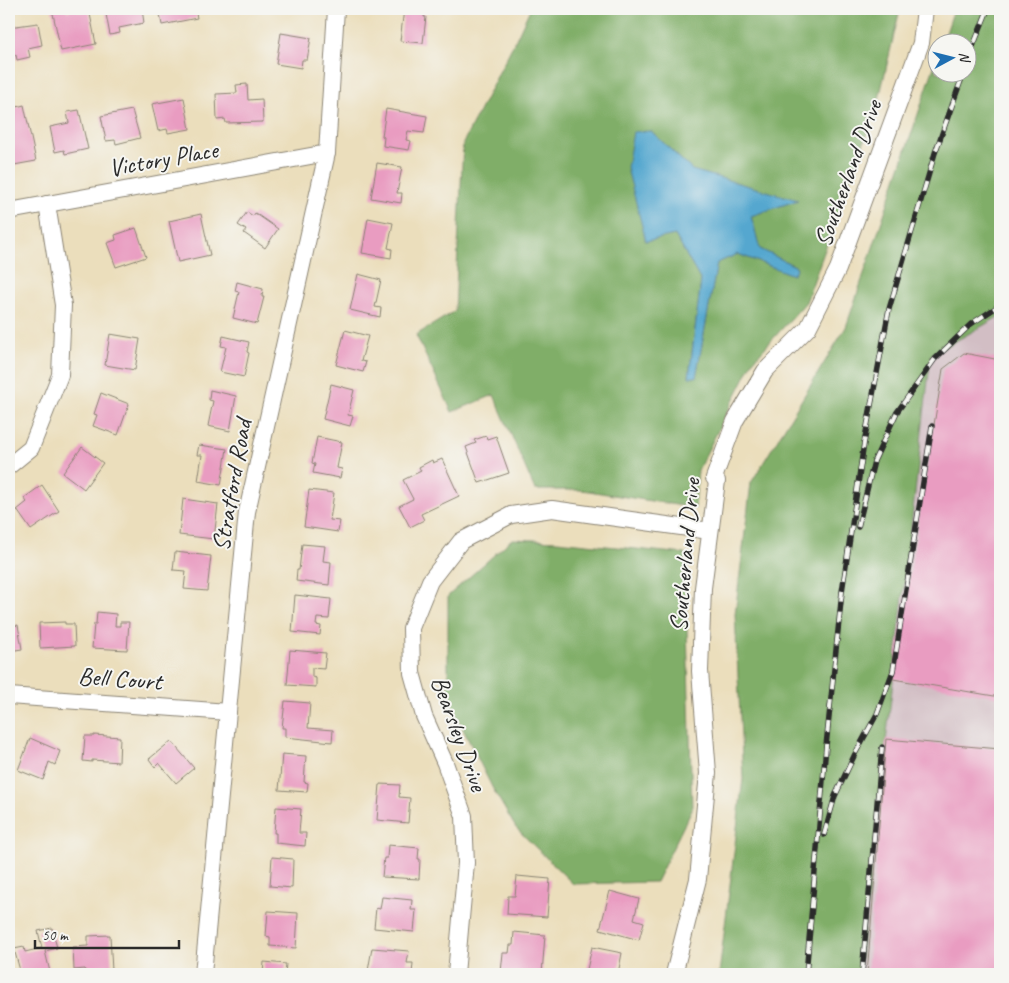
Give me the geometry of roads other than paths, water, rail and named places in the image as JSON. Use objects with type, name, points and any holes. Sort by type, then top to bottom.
[{"type":"street","name":"Stratford Road","points":[[203,974],[247,512],[327,153],[336,9]]},
{"type":"street","name":"Southerland Drive","points":[[674,974],[698,879],[708,773],[700,671],[703,588],[717,481],[714,478],[735,421],[765,371],[808,328],[838,269],[921,43],[925,9]]},
{"type":"street","name":"Victory Place","points":[[9,211],[327,153]]},
{"type":"street","points":[[9,466],[31,448],[60,375],[63,305],[47,204]]},
{"type":"street","name":"Bearsley Drive","points":[[456,974],[466,862],[464,816],[445,763],[424,716],[412,673],[411,628],[430,581],[461,541],[511,515],[552,508],[710,531]]},
{"type":"street","name":"Bell Court","points":[[9,696],[228,712]]},
{"type":"water","points":[[651,131],[692,170],[798,200],[751,216],[760,249],[797,267],[793,275],[738,254],[717,263],[696,377],[689,377],[701,281],[675,235],[646,241],[627,168],[633,132]]},
{"type":"railway","points":[[976,39],[988,9]]},
{"type":"railway","points":[[806,974],[842,592],[864,443],[889,309],[935,153],[960,82]]},
{"type":"railway","points":[[858,527],[874,461],[897,412],[935,359],[971,324],[1000,305]]},
{"type":"railway","points":[[824,835],[835,796],[877,714],[893,671],[932,426]]},
{"type":"railway","points":[[862,974],[882,747]]}]
